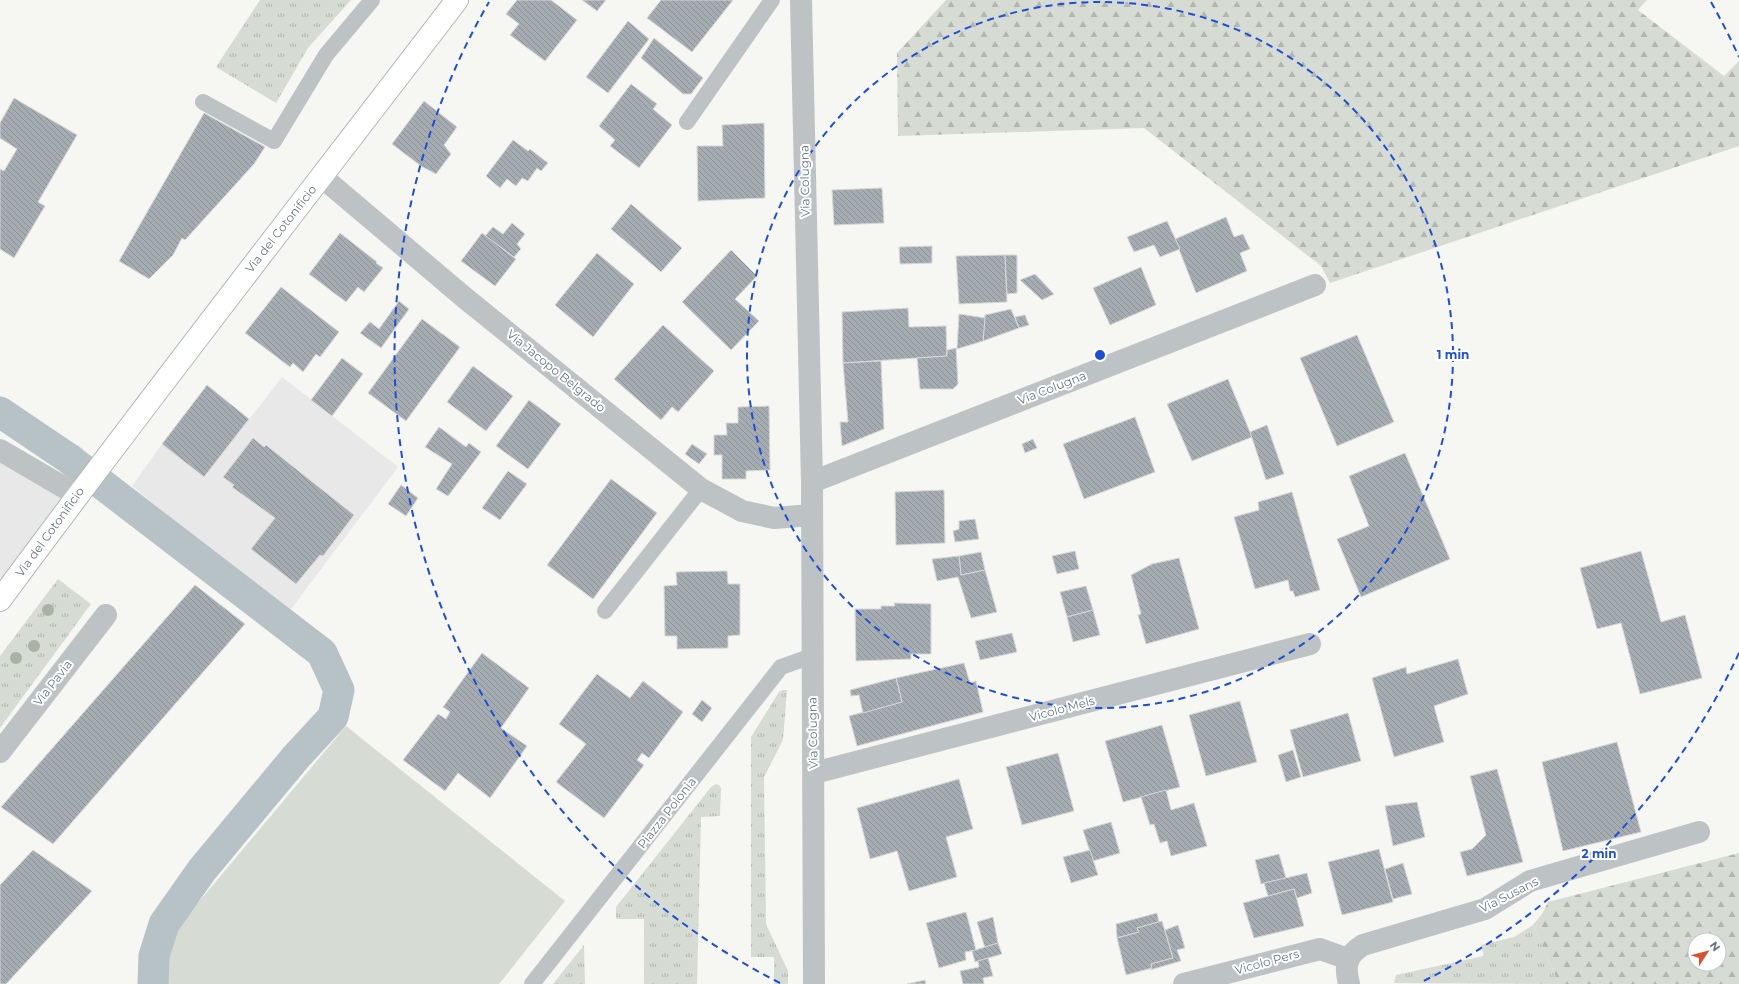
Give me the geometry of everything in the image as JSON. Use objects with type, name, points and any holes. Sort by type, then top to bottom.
[{"type":"main road","name":"Via del Cotonificio","points":[[0,600],[235,287],[322,177],[457,0]]},
{"type":"street","name":"Via Colugna","points":[[801,0],[812,482],[814,984]]},
{"type":"street","name":"Via Jacopo Belgrado","points":[[322,177],[465,298],[701,489],[742,511],[774,518],[812,515]]},
{"type":"street","name":"Via Colugna","points":[[812,482],[1315,285]]},
{"type":"street","points":[[0,450],[82,489]]},
{"type":"street","name":"Via Pavia","points":[[0,752],[106,615]]},
{"type":"street","name":"Vicolo Mels","points":[[814,773],[1310,644]]},
{"type":"street","name":"Via Susans","points":[[1348,959],[1354,951],[1363,945],[1485,908],[1530,881],[1699,832]]},
{"type":"street","name":"Vicolo Pers","points":[[1184,984],[1320,949],[1348,959]]},
{"type":"street","points":[[1348,959],[1346,971],[1349,984]]},
{"type":"lane","points":[[203,102],[274,141],[326,55],[372,0]]},
{"type":"lane","points":[[687,122],[772,0]]},
{"type":"lane","points":[[605,610],[701,489]]},
{"type":"lane","name":"Piazza Polonia","points":[[532,984],[781,667],[812,656]]},
{"type":"shaded area","points":[[282,377],[398,467],[288,613],[132,486],[162,444],[204,477]]},
{"type":"shaded area","points":[[0,450],[77,495],[0,600]]},
{"type":"green space","points":[[260,0],[351,0],[308,48],[276,103],[216,67]]},
{"type":"green space","points":[[946,0],[1647,0],[1638,10],[1724,76],[1739,61],[1739,146],[1330,283],[1321,266],[1144,128],[898,136],[897,53]]},
{"type":"green space","points":[[0,396],[83,449],[66,471],[0,426]]},
{"type":"green space","points":[[58,579],[91,604],[0,728],[0,656]]},
{"type":"green space","points":[[787,690],[783,740],[764,777],[766,924],[788,971],[788,984],[774,984],[774,957],[751,957],[751,737],[779,692]]},
{"type":"green space","points":[[346,726],[565,901],[499,984],[163,984],[164,966],[168,951],[173,937],[182,922]]},
{"type":"green space","points":[[716,784],[721,788],[720,816],[701,817],[697,984],[644,984],[644,919],[616,919],[616,907],[711,787]]},
{"type":"green space","points":[[1739,853],[1739,984],[1559,984],[1533,925],[1542,914],[1548,902]]},
{"type":"green space","points":[[1533,925],[1559,984],[1394,983],[1396,975],[1484,956],[1481,945],[1514,937]]},
{"type":"green space","points":[[584,945],[585,984],[553,984]]},
{"type":"building","points":[[517,0],[551,0],[577,20],[545,61],[510,35],[519,24],[506,14]]},
{"type":"building","points":[[582,0],[606,0],[597,11]]},
{"type":"building","points":[[661,0],[733,0],[692,52],[647,18]]},
{"type":"building","points":[[628,21],[649,39],[608,93],[586,77]]},
{"type":"building","points":[[654,38],[703,78],[691,94],[683,94],[641,58]]},
{"type":"building","points":[[631,84],[657,104],[653,109],[672,125],[639,168],[610,146],[615,140],[599,126]]},
{"type":"building","points":[[14,98],[77,135],[38,202],[45,206],[14,258],[0,249],[0,169],[4,171],[17,149],[0,138],[0,123]]},
{"type":"building","points":[[424,101],[457,127],[444,145],[451,154],[436,174],[421,166],[392,144]]},
{"type":"building","points":[[204,113],[265,147],[254,164],[185,240],[182,238],[173,255],[149,279],[119,261]]},
{"type":"building","points":[[764,123],[765,198],[698,201],[697,146],[723,146],[722,125]]},
{"type":"building","points":[[513,140],[528,151],[530,149],[548,163],[541,171],[537,168],[528,181],[522,178],[516,186],[507,179],[500,188],[486,176]]},
{"type":"building","points":[[882,188],[884,223],[834,225],[832,190]]},
{"type":"building","points":[[631,204],[682,248],[661,272],[611,229]]},
{"type":"building","points":[[1226,217],[1234,237],[1243,234],[1250,249],[1240,253],[1247,271],[1196,293],[1175,239]]},
{"type":"building","points":[[1167,221],[1180,249],[1160,257],[1154,245],[1134,252],[1127,237]]},
{"type":"building","points":[[512,223],[525,234],[517,244],[521,249],[514,257],[485,236],[493,227],[503,234]]},
{"type":"building","points":[[340,233],[383,268],[364,292],[358,287],[346,302],[309,274]]},
{"type":"building","points":[[482,233],[516,259],[495,286],[461,261]]},
{"type":"building","points":[[932,246],[932,263],[900,264],[899,247]]},
{"type":"building","points":[[731,250],[757,276],[735,299],[759,321],[731,350],[682,302]]},
{"type":"building","points":[[597,253],[634,284],[593,337],[555,305]]},
{"type":"building","points":[[1005,255],[1007,302],[959,304],[956,256]]},
{"type":"building","points":[[1005,255],[1017,255],[1017,293],[1007,294]]},
{"type":"building","points":[[1141,267],[1156,305],[1110,325],[1093,288]]},
{"type":"building","points":[[1035,274],[1054,294],[1042,300],[1020,280]]},
{"type":"building","points":[[281,287],[339,332],[320,357],[316,354],[303,372],[293,363],[290,367],[245,333]]},
{"type":"building","points":[[399,301],[409,309],[381,348],[360,333],[370,322],[379,329]]},
{"type":"building","points":[[908,308],[909,327],[946,326],[947,356],[843,363],[842,312]]},
{"type":"building","points":[[1011,309],[1019,328],[983,341],[985,315]]},
{"type":"building","points":[[959,314],[985,318],[983,341],[957,349]]},
{"type":"building","points":[[1025,315],[1029,325],[1019,328],[1015,317]]},
{"type":"building","points":[[422,319],[460,347],[406,421],[368,393]]},
{"type":"building","points":[[663,325],[714,371],[678,412],[672,407],[661,420],[614,379]]},
{"type":"building","points":[[1357,335],[1394,422],[1337,446],[1300,358]]},
{"type":"building","points":[[956,348],[958,384],[953,389],[920,389],[917,358],[947,356],[947,350]]},
{"type":"building","points":[[342,358],[363,374],[332,416],[311,400]]},
{"type":"building","points":[[881,361],[884,429],[842,446],[840,422],[848,422],[843,363]]},
{"type":"building","points":[[473,366],[513,396],[486,431],[447,402]]},
{"type":"building","points":[[1228,379],[1252,437],[1192,461],[1167,404]]},
{"type":"building","points":[[207,385],[249,419],[204,477],[162,444]]},
{"type":"building","points":[[529,400],[561,424],[528,469],[496,446]]},
{"type":"building","points":[[769,406],[770,470],[746,471],[746,479],[722,479],[722,455],[714,455],[714,435],[727,435],[726,423],[738,423],[738,407]]},
{"type":"building","points":[[1135,417],[1155,472],[1084,499],[1063,444]]},
{"type":"building","points":[[1267,425],[1284,474],[1266,480],[1250,432]]},
{"type":"building","points":[[439,427],[466,447],[469,443],[481,452],[448,496],[436,489],[452,464],[425,447]]},
{"type":"building","points":[[253,438],[264,447],[266,445],[354,515],[323,556],[320,555],[296,584],[251,549],[275,518],[232,487],[234,485],[223,477]]},
{"type":"building","points":[[1033,439],[1037,448],[1025,453],[1022,444]]},
{"type":"building","points":[[692,444],[707,454],[699,464],[685,454]]},
{"type":"building","points":[[1405,453],[1450,559],[1361,597],[1337,539],[1369,526],[1349,476]]},
{"type":"building","points":[[508,471],[527,484],[500,520],[482,508]]},
{"type":"building","points":[[611,479],[657,513],[593,599],[547,565]]},
{"type":"building","points":[[401,485],[418,498],[406,516],[388,504]]},
{"type":"building","points":[[944,490],[945,543],[896,545],[895,492]]},
{"type":"building","points":[[1292,492],[1320,590],[1295,597],[1293,591],[1290,591],[1288,580],[1255,589],[1234,517],[1259,510],[1258,502]]},
{"type":"building","points":[[975,519],[979,539],[955,542],[953,531],[959,529],[959,521]]},
{"type":"building","points":[[1075,551],[1079,569],[1057,574],[1052,556]]},
{"type":"building","points":[[1641,551],[1661,622],[1685,615],[1702,678],[1640,694],[1621,623],[1597,629],[1580,568]]},
{"type":"building","points":[[981,552],[985,570],[961,575],[959,556]]},
{"type":"building","points":[[959,556],[961,575],[985,570],[997,612],[971,618],[958,577],[937,581],[932,559]]},
{"type":"building","points":[[1179,558],[1199,629],[1146,644],[1138,615],[1141,614],[1131,575],[1152,564]]},
{"type":"building","points":[[727,571],[728,584],[740,584],[740,635],[728,636],[728,648],[677,649],[677,636],[665,636],[664,586],[677,585],[676,572]]},
{"type":"building","points":[[195,585],[245,624],[53,844],[1,807]]},
{"type":"building","points":[[1086,586],[1093,610],[1067,617],[1060,592]]},
{"type":"building","points":[[894,603],[931,604],[931,654],[911,654],[911,659],[856,661],[855,609],[881,609],[881,606],[895,606]]},
{"type":"building","points":[[1093,610],[1100,635],[1073,642],[1067,617]]},
{"type":"building","points":[[1012,633],[1017,652],[980,660],[975,641]]},
{"type":"building","points":[[482,653],[529,688],[501,728],[527,746],[490,798],[458,773],[445,791],[403,760],[438,714],[446,719],[450,712],[443,707]]},
{"type":"building","points":[[1458,659],[1468,694],[1434,706],[1444,742],[1394,757],[1372,678],[1406,667],[1407,674]]},
{"type":"building","points":[[964,663],[970,683],[976,681],[983,712],[857,746],[849,716],[902,702],[896,678]]},
{"type":"building","points":[[597,674],[630,698],[643,681],[683,712],[649,758],[642,753],[637,760],[644,765],[604,818],[556,782],[586,744],[559,724]]},
{"type":"building","points":[[896,678],[902,702],[863,713],[859,695],[851,696],[850,690]]},
{"type":"building","points":[[702,700],[712,708],[702,722],[692,714]]},
{"type":"building","points":[[1240,701],[1257,762],[1206,776],[1189,715]]},
{"type":"building","points":[[1348,713],[1361,761],[1303,777],[1290,730]]},
{"type":"building","points":[[1162,725],[1180,787],[1123,802],[1105,741]]},
{"type":"building","points":[[1617,742],[1641,832],[1563,851],[1542,762]]},
{"type":"building","points":[[1293,750],[1301,777],[1286,782],[1278,755]]},
{"type":"building","points":[[1058,753],[1074,811],[1022,825],[1006,767]]},
{"type":"building","points":[[1497,769],[1523,862],[1467,876],[1460,852],[1472,849],[1486,835],[1470,776]]},
{"type":"building","points":[[959,779],[973,829],[946,837],[957,877],[909,891],[897,851],[870,859],[857,808]]},
{"type":"building","points":[[1166,790],[1171,810],[1194,803],[1207,846],[1171,856],[1167,841],[1160,843],[1154,824],[1150,825],[1141,797]]},
{"type":"building","points":[[1417,802],[1425,837],[1393,846],[1385,806]]},
{"type":"building","points":[[1111,822],[1120,853],[1093,861],[1083,830]]},
{"type":"building","points":[[1379,849],[1393,902],[1342,915],[1328,862]]},
{"type":"building","points":[[33,850],[92,891],[6,984],[0,984],[0,885]]},
{"type":"building","points":[[1090,850],[1098,875],[1071,883],[1063,857]]},
{"type":"building","points":[[1279,854],[1286,878],[1261,884],[1255,860]]},
{"type":"building","points":[[1403,863],[1412,894],[1393,899],[1385,869]]},
{"type":"building","points":[[1307,873],[1312,893],[1297,898],[1294,889],[1268,896],[1264,883]]},
{"type":"building","points":[[1294,889],[1304,926],[1254,938],[1243,903]]},
{"type":"building","points":[[966,912],[976,950],[965,952],[966,960],[939,968],[926,923]]},
{"type":"building","points":[[1157,913],[1159,922],[1137,928],[1139,932],[1117,938],[1116,924]]},
{"type":"building","points":[[993,917],[998,943],[985,948],[977,922]]},
{"type":"building","points":[[1162,921],[1173,958],[1151,964],[1152,968],[1126,975],[1117,938],[1139,932],[1137,928]]},
{"type":"building","points":[[1178,925],[1185,948],[1177,950],[1181,961],[1150,970],[1152,968],[1151,964],[1173,958],[1165,930]]},
{"type":"building","points":[[998,943],[1002,954],[975,962],[972,951]]},
{"type":"building","points":[[988,958],[993,976],[983,978],[984,984],[963,984],[960,971],[979,967],[978,961]]},
{"type":"building","points":[[925,980],[926,984],[907,984]]},
{"type":"waterway","points":[[0,412],[68,458],[322,653],[339,690],[333,717],[296,757],[202,870],[164,924],[154,956],[153,984]]}]
